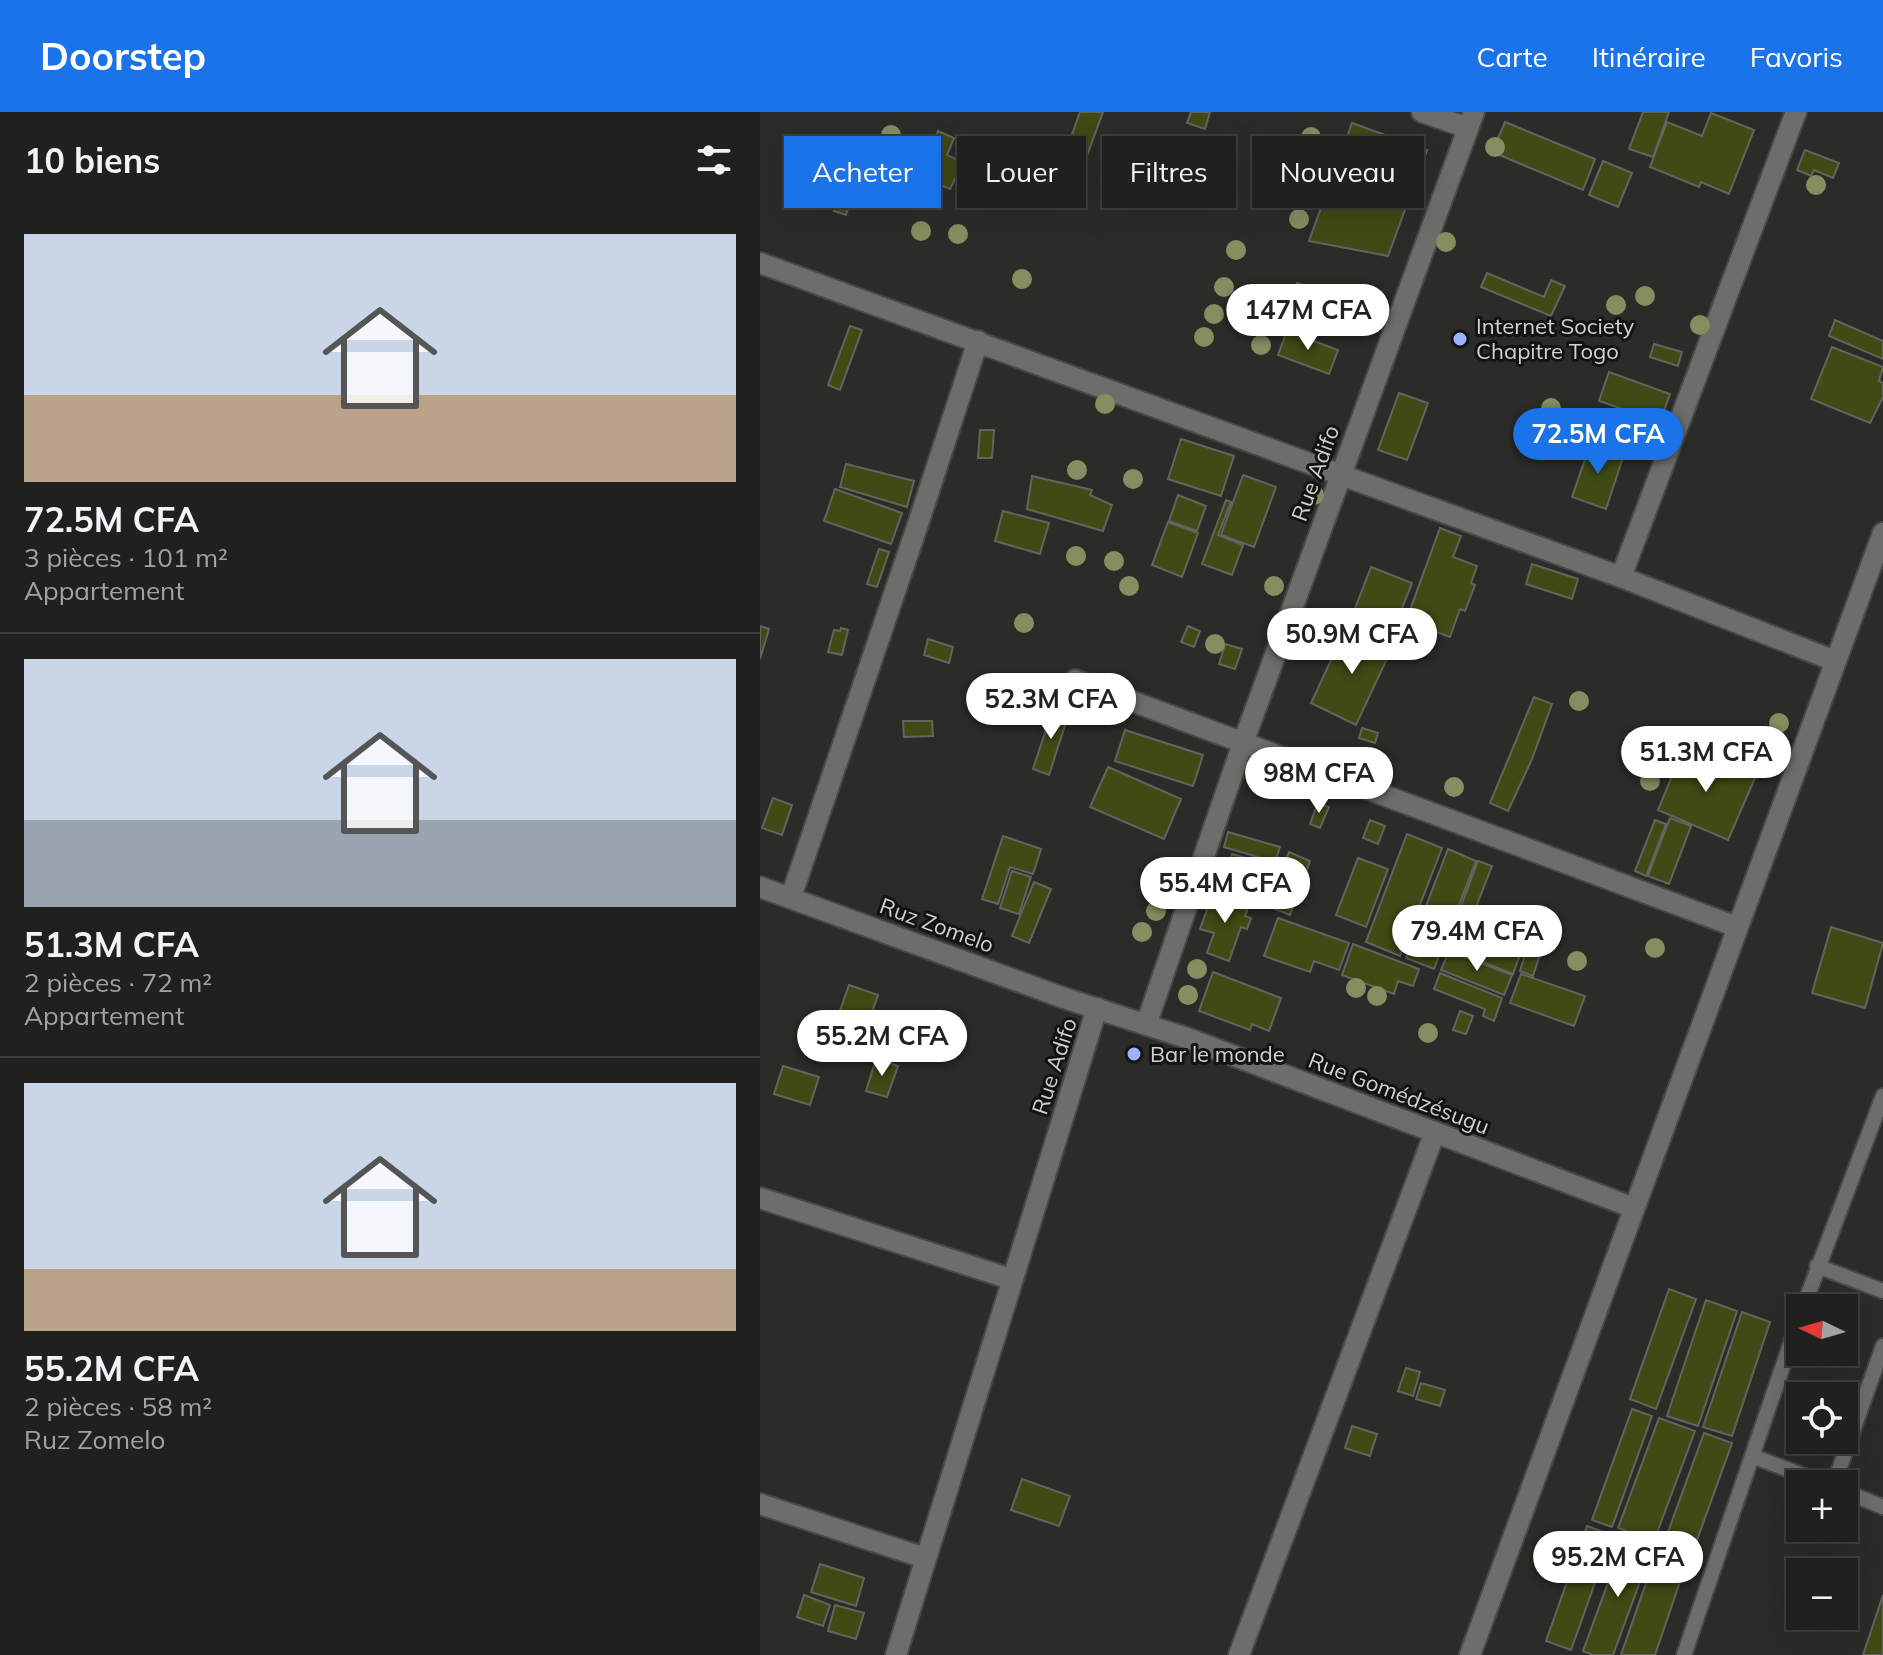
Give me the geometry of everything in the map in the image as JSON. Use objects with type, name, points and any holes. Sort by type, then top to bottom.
[{"type":"street","points":[[1422,112],[1471,120]]},
{"type":"street","points":[[1621,577],[1796,112]]},
{"type":"street","name":"Rue Adifo","points":[[896,1655],[1097,1008],[1146,1025],[1243,743],[1471,120]]},
{"type":"street","points":[[760,263],[1621,577],[1835,661]]},
{"type":"street","points":[[791,897],[978,341]]},
{"type":"street","points":[[1470,1655],[1883,533]]},
{"type":"street","points":[[1075,680],[1737,927]]},
{"type":"street","name":"Ruz Zomelo","points":[[760,887],[1097,1008]]},
{"type":"street","name":"Rue Gomédzésugu","points":[[1146,1025],[1634,1208]]},
{"type":"street","points":[[1239,1655],[1435,1132]]},
{"type":"street","points":[[760,1198],[1011,1279]]},
{"type":"street","points":[[760,1504],[925,1558]]},
{"type":"lane","points":[[1808,1294],[1883,1096]]},
{"type":"lane","points":[[1817,1266],[1883,1291]]},
{"type":"lane","points":[[1839,1470],[1883,1346]]},
{"type":"lane","points":[[1684,1655],[1786,1357]]},
{"type":"lane","points":[[1752,1456],[1789,1470]]},
{"type":"lane","points":[[1858,1497],[1883,1507]]},
{"type":"building","points":[[1080,112],[1103,112],[1086,158],[1086,136],[1071,136]]},
{"type":"building","points":[[1191,112],[1210,112],[1205,129],[1187,123]]},
{"type":"building","points":[[1643,112],[1669,112],[1653,157],[1629,149]]},
{"type":"building","points":[[1711,113],[1754,130],[1729,194],[1701,182],[1699,187],[1650,167],[1667,122],[1702,136]]},
{"type":"building","points":[[1505,122],[1595,159],[1583,190],[1492,152]]},
{"type":"building","points":[[1352,123],[1388,136],[1347,136]]},
{"type":"building","points":[[938,131],[954,138],[947,155],[957,160],[957,177],[950,189],[941,185],[941,136],[936,136]]},
{"type":"building","points":[[1805,150],[1839,163],[1833,178],[1814,170],[1811,176],[1797,170]]},
{"type":"building","points":[[1603,161],[1632,173],[1618,207],[1589,195]]},
{"type":"building","points":[[835,208],[848,208],[846,215],[834,211]]},
{"type":"building","points":[[1321,208],[1406,208],[1388,256],[1309,241]]},
{"type":"building","points":[[1487,273],[1544,297],[1551,280],[1565,286],[1551,316],[1481,287]]},
{"type":"building","points":[[1297,283],[1321,291],[1307,335],[1282,327]]},
{"type":"building","points":[[1835,320],[1883,341],[1883,359],[1829,336]]},
{"type":"building","points":[[850,326],[862,330],[840,390],[828,385]]},
{"type":"building","points":[[1287,331],[1338,350],[1329,374],[1278,355]]},
{"type":"building","points":[[1654,344],[1682,352],[1678,366],[1650,357]]},
{"type":"building","points":[[1832,347],[1883,367],[1879,381],[1883,383],[1883,397],[1870,423],[1811,399]]},
{"type":"building","points":[[1609,372],[1670,394],[1660,422],[1599,401]]},
{"type":"building","points":[[1399,393],[1428,403],[1407,460],[1378,450]]},
{"type":"building","points":[[980,430],[994,430],[992,458],[978,458]]},
{"type":"building","points":[[1181,439],[1234,456],[1221,496],[1168,479]]},
{"type":"building","points":[[1591,442],[1624,454],[1606,509],[1572,497]]},
{"type":"building","points":[[846,464],[914,481],[907,507],[840,487]]},
{"type":"building","points":[[1243,475],[1276,487],[1254,547],[1221,535]]},
{"type":"building","points":[[1032,476],[1092,490],[1090,495],[1112,505],[1103,531],[1027,509]]},
{"type":"building","points":[[835,489],[902,513],[891,544],[824,521]]},
{"type":"building","points":[[1178,495],[1206,506],[1197,531],[1169,521]]},
{"type":"building","points":[[1226,500],[1231,502],[1218,535],[1243,545],[1232,575],[1202,564]]},
{"type":"building","points":[[1003,511],[1049,523],[1040,554],[995,541]]},
{"type":"building","points":[[1168,522],[1198,533],[1182,577],[1152,565]]},
{"type":"building","points":[[1440,528],[1461,536],[1453,557],[1477,566],[1471,583],[1475,585],[1465,611],[1460,609],[1450,637],[1406,621]]},
{"type":"building","points":[[879,549],[889,552],[877,587],[867,584]]},
{"type":"building","points":[[1532,564],[1578,579],[1572,599],[1526,584]]},
{"type":"building","points":[[1371,567],[1412,583],[1391,636],[1351,619]]},
{"type":"building","points":[[760,626],[769,629],[760,659]]},
{"type":"building","points":[[1188,626],[1200,631],[1194,647],[1181,642]]},
{"type":"building","points":[[1347,626],[1392,648],[1356,725],[1311,703]]},
{"type":"building","points":[[841,628],[848,630],[842,655],[828,652],[834,630],[840,631]]},
{"type":"building","points":[[928,639],[953,647],[949,663],[924,655]]},
{"type":"building","points":[[1225,644],[1242,649],[1235,669],[1219,664]]},
{"type":"building","points":[[1534,697],[1552,704],[1532,759],[1508,811],[1490,803]]},
{"type":"building","points":[[1053,708],[1069,713],[1049,775],[1033,769]]},
{"type":"building","points":[[903,721],[932,721],[933,736],[904,737]]},
{"type":"building","points":[[1362,728],[1378,733],[1375,743],[1359,738]]},
{"type":"building","points":[[1125,730],[1203,755],[1193,786],[1115,761]]},
{"type":"building","points":[[1684,747],[1755,778],[1728,840],[1658,810]]},
{"type":"building","points":[[1108,767],[1181,799],[1164,839],[1090,807]]},
{"type":"building","points":[[773,798],[792,805],[782,835],[762,828]]},
{"type":"building","points":[[1318,803],[1329,807],[1320,828],[1310,824]]},
{"type":"building","points":[[1670,818],[1691,826],[1669,884],[1648,876]]},
{"type":"building","points":[[1370,820],[1385,826],[1378,844],[1363,838]]},
{"type":"building","points":[[1655,820],[1666,824],[1646,876],[1635,871]]},
{"type":"building","points":[[1228,832],[1280,847],[1275,862],[1224,847]]},
{"type":"building","points":[[1407,834],[1442,848],[1400,956],[1366,942]]},
{"type":"building","points":[[1003,836],[1041,849],[1033,874],[1010,867],[998,904],[982,899]]},
{"type":"building","points":[[1448,849],[1476,861],[1434,969],[1406,958]]},
{"type":"building","points":[[1289,852],[1310,861],[1290,915],[1268,906]]},
{"type":"building","points":[[1232,854],[1260,862],[1256,876],[1228,868]]},
{"type":"building","points":[[1358,858],[1388,869],[1366,927],[1336,915]]},
{"type":"building","points":[[1478,861],[1492,866],[1474,912],[1461,906]]},
{"type":"building","points":[[1266,864],[1277,867],[1269,893],[1259,890]]},
{"type":"building","points":[[1012,871],[1031,877],[1019,914],[1000,908]]},
{"type":"building","points":[[1216,875],[1251,889],[1246,901],[1211,887]]},
{"type":"building","points":[[1034,882],[1051,889],[1029,943],[1012,936]]},
{"type":"building","points":[[1213,893],[1249,905],[1245,916],[1251,918],[1247,929],[1241,927],[1229,961],[1207,953],[1214,933],[1200,929]]},
{"type":"building","points":[[1278,918],[1349,943],[1339,970],[1314,961],[1310,972],[1264,956]]},
{"type":"building","points":[[1456,927],[1521,952],[1513,974],[1448,948]]},
{"type":"building","points":[[1831,927],[1883,943],[1865,1008],[1812,993]]},
{"type":"building","points":[[1529,941],[1543,945],[1533,976],[1520,971]]},
{"type":"building","points":[[1353,944],[1419,969],[1413,986],[1398,981],[1394,994],[1342,975]]},
{"type":"building","points":[[1449,951],[1512,975],[1504,995],[1441,970]]},
{"type":"building","points":[[1213,972],[1281,998],[1269,1031],[1252,1024],[1250,1030],[1199,1011]]},
{"type":"building","points":[[1440,973],[1502,998],[1494,1021],[1483,1016],[1485,1009],[1434,989]]},
{"type":"building","points":[[1521,974],[1585,996],[1574,1026],[1510,1003]]},
{"type":"building","points":[[849,985],[878,995],[855,1061],[826,1051]]},
{"type":"building","points":[[1460,1011],[1473,1016],[1466,1034],[1453,1030]]},
{"type":"building","points":[[876,1059],[898,1066],[887,1097],[866,1091]]},
{"type":"building","points":[[783,1066],[819,1077],[810,1105],[774,1094]]},
{"type":"building","points":[[1669,1289],[1696,1299],[1656,1409],[1630,1399]]},
{"type":"building","points":[[1706,1300],[1737,1311],[1698,1426],[1667,1416]]},
{"type":"building","points":[[1742,1312],[1770,1322],[1732,1436],[1703,1427]]},
{"type":"building","points":[[1406,1368],[1420,1372],[1413,1396],[1398,1391]]},
{"type":"building","points":[[1421,1383],[1445,1390],[1440,1406],[1416,1399]]},
{"type":"building","points":[[1632,1409],[1652,1416],[1612,1527],[1592,1520]]},
{"type":"building","points":[[1659,1418],[1695,1431],[1654,1541],[1618,1528]]},
{"type":"building","points":[[1352,1426],[1377,1434],[1370,1456],[1345,1448]]},
{"type":"building","points":[[1704,1433],[1732,1443],[1692,1554],[1664,1543]]},
{"type":"building","points":[[1022,1479],[1070,1496],[1059,1526],[1011,1510]]},
{"type":"building","points":[[1587,1526],[1612,1535],[1571,1650],[1546,1641]]},
{"type":"building","points":[[1624,1539],[1652,1549],[1613,1655],[1593,1655],[1583,1651]]},
{"type":"building","points":[[1657,1551],[1687,1561],[1655,1655],[1621,1655]]},
{"type":"building","points":[[820,1564],[864,1578],[856,1606],[811,1592]]},
{"type":"building","points":[[804,1595],[830,1605],[823,1626],[797,1617]]},
{"type":"building","points":[[1883,1595],[1883,1655],[1863,1655]]},
{"type":"building","points":[[835,1605],[864,1613],[856,1639],[828,1631]]},
{"type":"place","name":"Internet Society Chapitre Togo","points":[[1460,339]]},
{"type":"place","name":"Bar le monde","points":[[1134,1054]]}]
